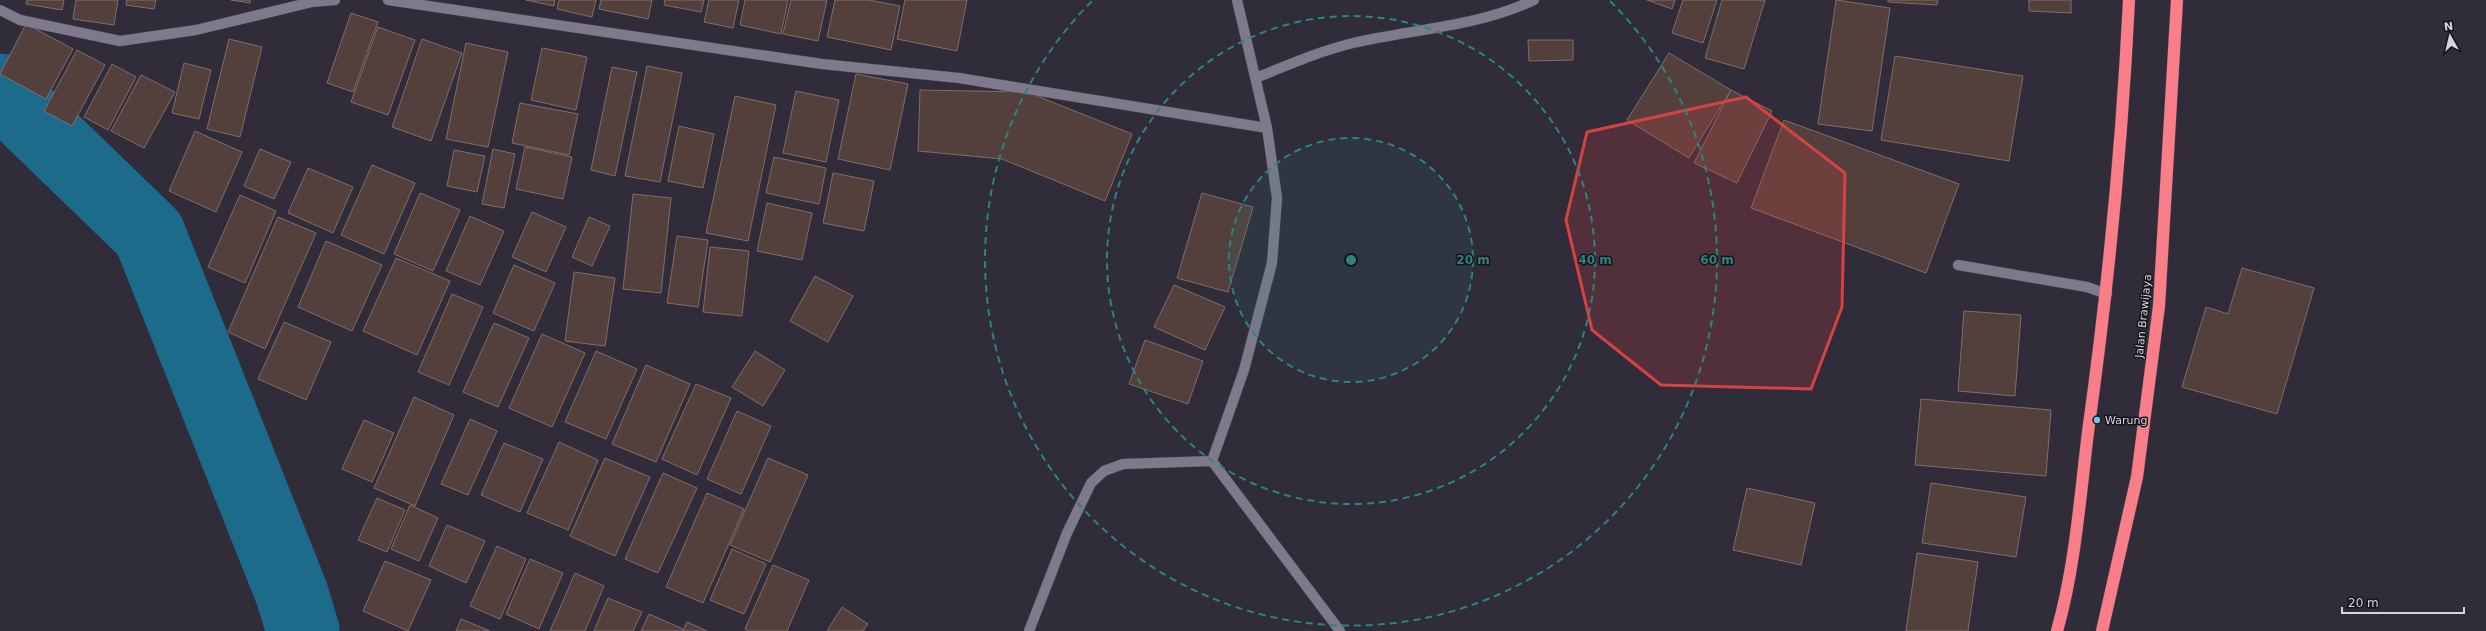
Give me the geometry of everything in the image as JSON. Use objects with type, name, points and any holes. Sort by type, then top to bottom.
[{"type":"highway","points":[[2056,631],[2063,609],[2078,515],[2107,294],[2125,90],[2129,0]]},
{"type":"highway","name":"Jalan Brawijaya","points":[[2102,631],[2137,477],[2159,306],[2176,0]]},
{"type":"street","points":[[0,10],[20,20],[120,41],[196,30],[312,2],[335,0]]},
{"type":"street","points":[[388,0],[822,64],[959,78],[1268,128]]},
{"type":"street","points":[[1212,461],[1244,370],[1272,263],[1277,198],[1268,128],[1237,0]]},
{"type":"street","points":[[1256,78],[1309,57],[1353,43],[1453,26],[1534,0]]},
{"type":"street","points":[[1958,265],[2087,287],[2107,294]]},
{"type":"street","points":[[1030,631],[1067,533],[1091,483],[1104,471],[1123,464],[1212,461]]},
{"type":"street","points":[[1212,461],[1340,631]]},
{"type":"highlighted area","points":[[1746,97],[1845,173],[1842,307],[1811,389],[1661,385],[1592,330],[1566,220],[1587,132]]},
{"type":"building","points":[[27,0],[64,0],[62,10],[26,4]]},
{"type":"building","points":[[76,0],[118,0],[114,25],[73,19]]},
{"type":"building","points":[[127,0],[156,0],[154,9],[126,5]]},
{"type":"building","points":[[231,0],[250,0],[250,3]]},
{"type":"building","points":[[526,0],[555,0],[554,6]]},
{"type":"building","points":[[559,0],[596,0],[592,17],[557,9]]},
{"type":"building","points":[[601,0],[652,0],[648,19],[599,9]]},
{"type":"building","points":[[665,0],[704,0],[701,12],[664,5]]},
{"type":"building","points":[[709,0],[739,0],[733,28],[704,22]]},
{"type":"building","points":[[745,0],[788,0],[781,34],[740,25]]},
{"type":"building","points":[[791,0],[827,0],[818,41],[783,34]]},
{"type":"building","points":[[835,0],[869,0],[900,6],[891,50],[827,37]]},
{"type":"building","points":[[905,0],[967,0],[957,51],[897,39]]},
{"type":"building","points":[[1647,0],[1675,0],[1672,9]]},
{"type":"building","points":[[1683,0],[1717,0],[1703,43],[1672,33]]},
{"type":"building","points":[[1722,0],[1765,0],[1744,69],[1705,58]]},
{"type":"building","points":[[1836,0],[1890,8],[1872,131],[1818,124]]},
{"type":"building","points":[[1888,0],[1938,0],[1937,5],[1888,2]]},
{"type":"building","points":[[2029,0],[2071,0],[2071,13],[2029,11]]},
{"type":"building","points":[[351,13],[378,22],[353,92],[327,83]]},
{"type":"building","points":[[26,24],[73,49],[46,99],[0,74]]},
{"type":"building","points":[[378,27],[415,40],[388,115],[351,102]]},
{"type":"building","points":[[229,39],[262,47],[240,137],[207,129]]},
{"type":"building","points":[[422,39],[462,53],[431,141],[392,127]]},
{"type":"building","points":[[1528,40],[1573,40],[1573,60],[1529,61]]},
{"type":"building","points":[[466,43],[508,52],[488,147],[446,139]]},
{"type":"building","points":[[542,48],[587,57],[576,110],[531,100]]},
{"type":"building","points":[[77,50],[105,65],[72,126],[44,111]]},
{"type":"building","points":[[1669,53],[1731,90],[1689,158],[1627,120]]},
{"type":"building","points":[[1895,56],[2023,76],[2009,161],[1881,140]]},
{"type":"building","points":[[184,63],[211,70],[199,119],[172,113]]},
{"type":"building","points":[[112,64],[136,77],[108,130],[84,117]]},
{"type":"building","points":[[647,66],[682,73],[660,182],[625,176]]},
{"type":"building","points":[[612,67],[637,72],[615,176],[591,170]]},
{"type":"building","points":[[856,74],[908,84],[890,170],[838,159]]},
{"type":"building","points":[[141,75],[175,92],[144,148],[111,131]]},
{"type":"building","points":[[920,90],[1027,92],[1132,134],[1105,201],[1002,159],[918,151]]},
{"type":"building","points":[[1731,90],[1772,111],[1737,183],[1694,163]]},
{"type":"building","points":[[796,91],[839,100],[826,162],[783,153]]},
{"type":"building","points":[[735,96],[776,105],[748,241],[706,233]]},
{"type":"building","points":[[520,103],[578,114],[569,155],[512,143]]},
{"type":"building","points":[[1784,120],[1959,184],[1926,273],[1751,208]]},
{"type":"building","points":[[679,126],[714,134],[703,188],[668,181]]},
{"type":"building","points":[[195,131],[242,152],[216,212],[169,191]]},
{"type":"building","points":[[525,147],[572,157],[563,199],[516,189]]},
{"type":"building","points":[[260,149],[291,162],[274,199],[244,186]]},
{"type":"building","points":[[493,149],[515,154],[504,208],[482,204]]},
{"type":"building","points":[[454,150],[485,156],[477,192],[447,186]]},
{"type":"building","points":[[774,157],[826,168],[819,204],[766,193]]},
{"type":"building","points":[[372,165],[415,183],[384,254],[341,235]]},
{"type":"building","points":[[308,168],[353,187],[333,233],[288,213]]},
{"type":"building","points":[[833,173],[874,181],[864,231],[823,223]]},
{"type":"building","points":[[420,193],[460,210],[433,271],[394,254]]},
{"type":"building","points":[[1202,193],[1253,207],[1228,292],[1177,278]]},
{"type":"building","points":[[633,194],[671,198],[661,293],[623,289]]},
{"type":"building","points":[[240,195],[276,211],[245,283],[208,267]]},
{"type":"building","points":[[767,203],[812,213],[802,260],[757,251]]},
{"type":"building","points":[[532,212],[566,227],[546,272],[512,257]]},
{"type":"building","points":[[470,216],[504,231],[480,285],[446,271]]},
{"type":"building","points":[[278,217],[316,233],[265,349],[228,332]]},
{"type":"building","points":[[589,217],[610,226],[592,266],[572,257]]},
{"type":"building","points":[[677,236],[708,240],[698,307],[667,303]]},
{"type":"building","points":[[326,241],[382,265],[352,331],[298,307]]},
{"type":"building","points":[[710,247],[749,251],[742,316],[703,312]]},
{"type":"building","points":[[396,258],[450,281],[417,355],[363,331]]},
{"type":"building","points":[[514,265],[555,283],[534,331],[493,313]]},
{"type":"building","points":[[2242,268],[2314,288],[2277,414],[2182,387],[2206,307],[2228,314]]},
{"type":"building","points":[[574,272],[615,278],[605,346],[565,341]]},
{"type":"building","points":[[815,276],[853,296],[828,342],[790,321]]},
{"type":"building","points":[[1174,285],[1225,307],[1205,350],[1154,327]]},
{"type":"building","points":[[452,294],[483,307],[449,385],[418,372]]},
{"type":"building","points":[[1964,311],[2021,315],[2015,396],[1958,391]]},
{"type":"building","points":[[284,322],[331,342],[306,400],[258,379]]},
{"type":"building","points":[[494,323],[529,338],[498,407],[463,392]]},
{"type":"building","points":[[542,334],[585,353],[552,427],[509,408]]},
{"type":"building","points":[[1145,340],[1203,361],[1188,404],[1129,384]]},
{"type":"building","points":[[596,351],[637,369],[606,439],[565,422]]},
{"type":"building","points":[[755,351],[785,370],[763,406],[732,387]]},
{"type":"building","points":[[646,365],[690,384],[656,462],[612,444]]},
{"type":"building","points":[[696,384],[731,398],[697,475],[662,459]]},
{"type":"building","points":[[414,397],[454,415],[415,506],[374,488]]},
{"type":"building","points":[[1921,399],[2051,410],[2046,476],[1915,465]]},
{"type":"building","points":[[737,411],[771,426],[741,494],[707,479]]},
{"type":"building","points":[[470,419],[497,431],[468,495],[441,484]]},
{"type":"building","points":[[364,420],[394,433],[372,482],[342,469]]},
{"type":"building","points":[[559,442],[598,460],[568,530],[527,513]]},
{"type":"building","points":[[504,443],[543,459],[520,512],[481,495]]},
{"type":"building","points":[[605,458],[650,477],[615,556],[570,536]]},
{"type":"building","points":[[768,458],[808,475],[770,562],[730,545]]},
{"type":"building","points":[[663,473],[697,488],[658,573],[625,559]]},
{"type":"building","points":[[1931,483],[2026,497],[2016,557],[1922,543]]},
{"type":"building","points":[[1747,488],[1815,503],[1801,565],[1733,550]]},
{"type":"building","points":[[707,493],[744,509],[703,603],[666,587]]},
{"type":"building","points":[[377,498],[405,510],[387,552],[358,540]]},
{"type":"building","points":[[410,505],[438,518],[419,561],[391,549]]},
{"type":"building","points":[[447,525],[485,541],[466,583],[429,566]]},
{"type":"building","points":[[497,546],[526,559],[500,619],[470,606]]},
{"type":"building","points":[[732,549],[766,564],[744,614],[710,600]]},
{"type":"building","points":[[1917,553],[1978,562],[1968,631],[1906,631]]},
{"type":"building","points":[[530,559],[563,573],[539,629],[506,614]]},
{"type":"building","points":[[385,561],[431,580],[408,631],[363,611]]},
{"type":"building","points":[[773,565],[809,580],[787,631],[749,631],[745,629]]},
{"type":"building","points":[[575,573],[604,586],[585,631],[550,631]]},
{"type":"building","points":[[608,598],[642,612],[633,631],[594,631]]},
{"type":"building","points":[[842,607],[868,624],[863,631],[827,631]]},
{"type":"building","points":[[649,614],[683,629],[682,631],[641,631]]},
{"type":"building","points":[[461,619],[490,631],[456,631]]},
{"type":"building","points":[[687,622],[707,631],[683,631]]},
{"type":"waterway","points":[[0,90],[149,234],[292,594],[303,631]]},
{"type":"place","name":"Warung","points":[[2097,420]]}]
